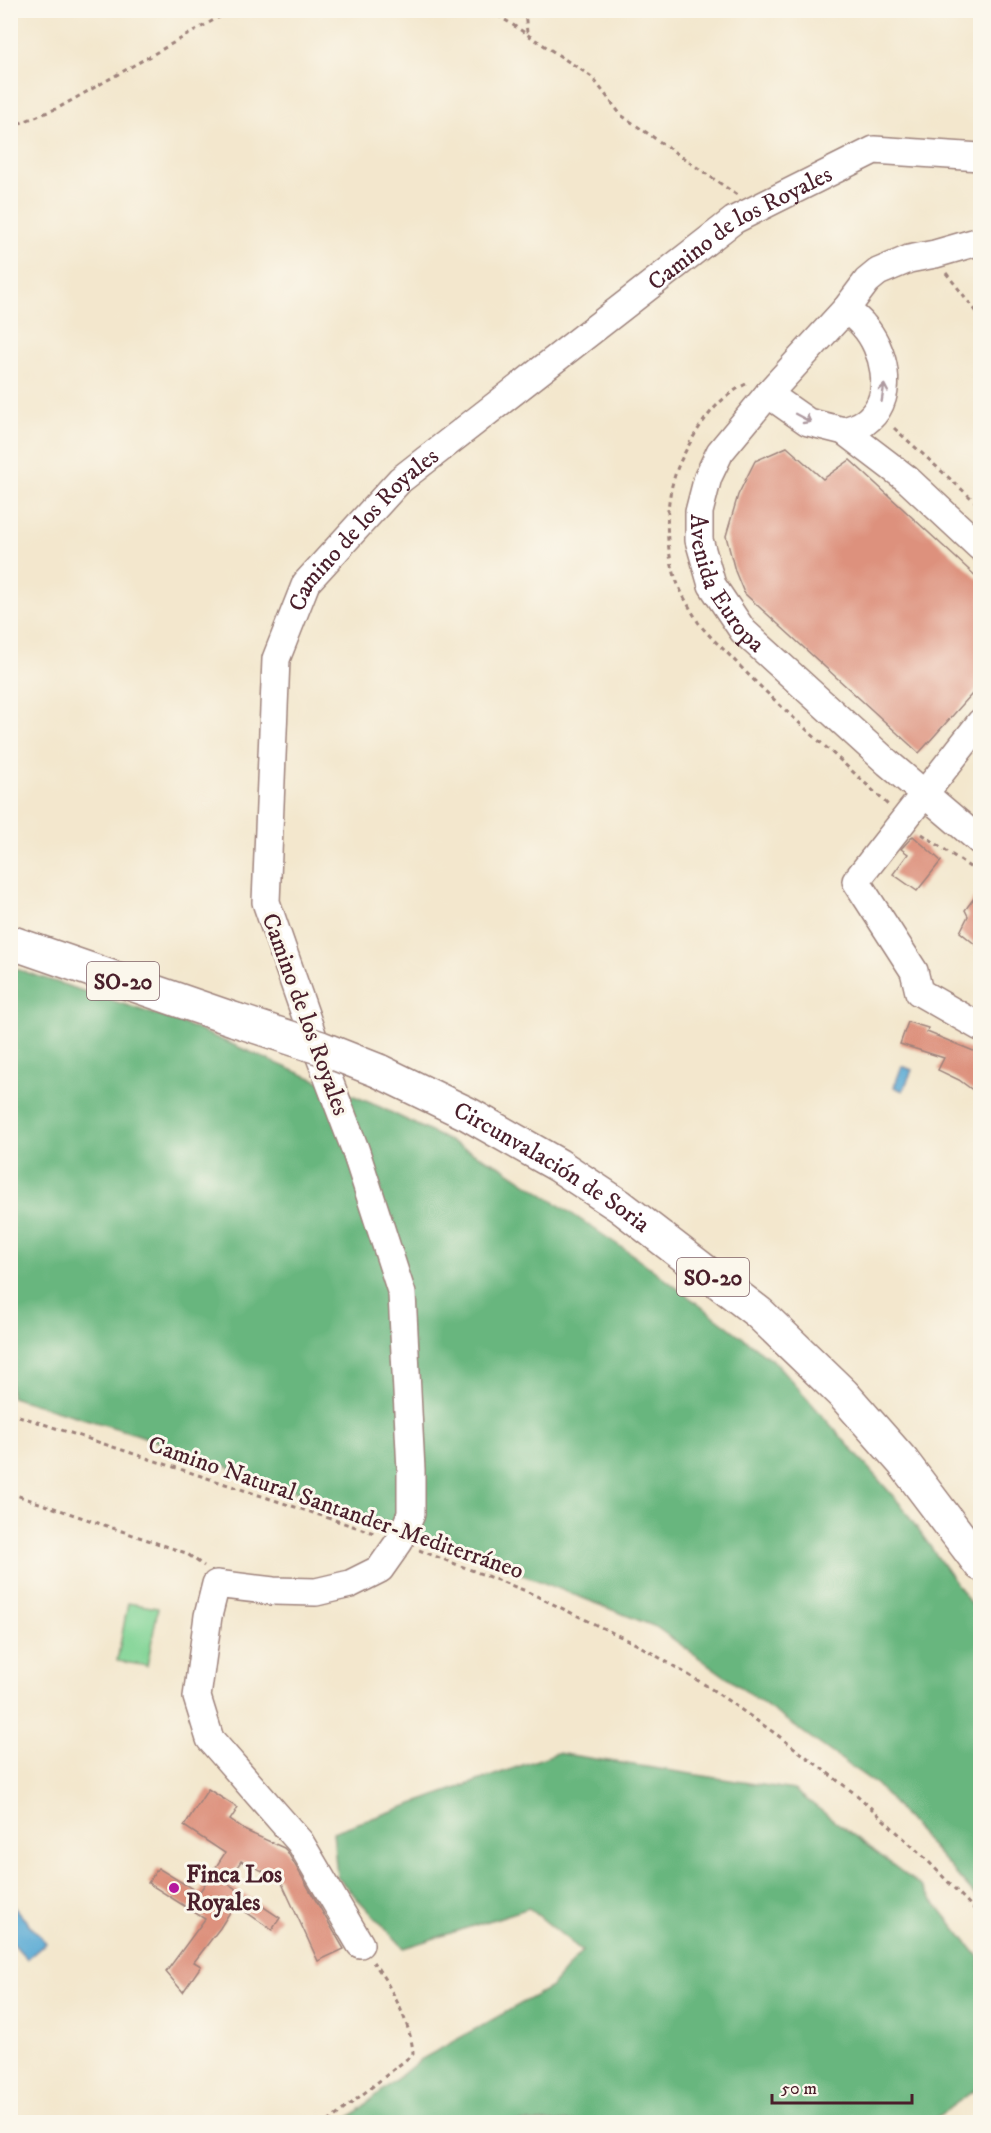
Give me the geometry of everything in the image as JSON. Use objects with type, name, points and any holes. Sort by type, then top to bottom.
[{"type":"highway","name":"Circunvalación de Soria","points":[[10,942],[321,1048],[379,1071],[468,1114],[558,1165],[620,1206],[759,1313],[843,1394],[896,1453],[981,1564]]},
{"type":"street","name":"Camino de los Royales","points":[[216,1584],[273,1591],[316,1592],[350,1584],[380,1569],[399,1542],[411,1514],[402,1294],[355,1149],[266,902],[276,659],[306,583],[400,480],[734,219],[874,150],[981,158]]},
{"type":"street","points":[[932,255],[981,241]]},
{"type":"street","name":"Avenida Europa","points":[[932,255],[909,259],[878,272],[867,281],[846,309],[758,388],[708,477],[699,512],[699,540],[711,585],[743,630],[924,794],[981,840]]},
{"type":"street","points":[[844,431],[860,426],[869,419],[882,402],[884,390],[884,375],[878,348],[863,325],[846,309]]},
{"type":"street","points":[[758,388],[808,422],[844,431],[907,478],[981,547]]},
{"type":"street","points":[[981,723],[856,881],[914,971],[919,992],[981,1027]]},
{"type":"street","points":[[216,1584],[208,1616],[196,1697],[210,1739],[300,1842],[360,1944]]},
{"type":"path","points":[[10,127],[58,108],[235,10]]},
{"type":"path","points":[[490,10],[592,77],[621,115],[757,208]]},
{"type":"path","points":[[525,10],[527,34]]},
{"type":"path","points":[[932,255],[981,316]]},
{"type":"path","points":[[758,388],[724,399],[696,430],[676,470],[670,495],[668,523],[669,549],[677,582],[700,624],[752,678],[903,821],[981,874]]},
{"type":"path","points":[[894,428],[981,506]]},
{"type":"path","name":"Camino Natural Santander-Mediterráneo","points":[[10,1413],[399,1542],[526,1591],[640,1646],[707,1686],[776,1734],[858,1796],[981,1914]]},
{"type":"path","points":[[10,1493],[186,1553],[205,1567],[216,1584]]},
{"type":"path","points":[[328,2122],[413,2054],[405,2022],[383,1975],[360,1944]]},
{"type":"green space","points":[[10,967],[184,1024],[380,1107],[502,1167],[636,1257],[776,1363],[900,1504],[980,1617],[980,1901],[877,1785],[656,1627],[463,1551],[136,1434],[11,1397]]},
{"type":"green space","points":[[128,1603],[158,1608],[147,1666],[117,1661]]},
{"type":"green space","points":[[557,1753],[794,1790],[923,1888],[980,1959],[980,2086],[930,2122],[344,2122],[420,2060],[551,1987],[582,1951],[529,1908],[404,1948],[337,1877],[333,1832]]},
{"type":"water","points":[[902,1066],[912,1070],[903,1091],[894,1087]]},
{"type":"water","points":[[10,1903],[46,1943],[27,1959],[11,1941]]},
{"type":"building","points":[[787,447],[823,479],[850,460],[981,581],[981,684],[919,753],[744,593],[735,571],[726,536],[738,495],[755,461]]},
{"type":"building","points":[[913,836],[941,861],[917,891],[893,874],[908,854],[901,849]]},
{"type":"building","points":[[981,889],[981,949],[960,932],[968,916],[965,910]]},
{"type":"building","points":[[908,1022],[928,1028],[927,1032],[981,1054],[981,1084],[974,1091],[959,1080],[938,1070],[944,1058],[900,1044]]},
{"type":"building","name":"Finca Los Royales","points":[[208,1789],[238,1808],[230,1820],[246,1831],[287,1851],[344,1949],[318,1961],[280,1879],[241,1861],[227,1883],[242,1893],[220,1928],[194,1962],[201,1966],[183,1992],[166,1972],[205,1919],[148,1883],[158,1868],[199,1893],[225,1853],[184,1826]]},
{"type":"building","points":[[244,1894],[280,1918],[272,1930],[236,1905]]},
{"type":"place","name":"Finca Los Royales","points":[[174,1888]]}]
